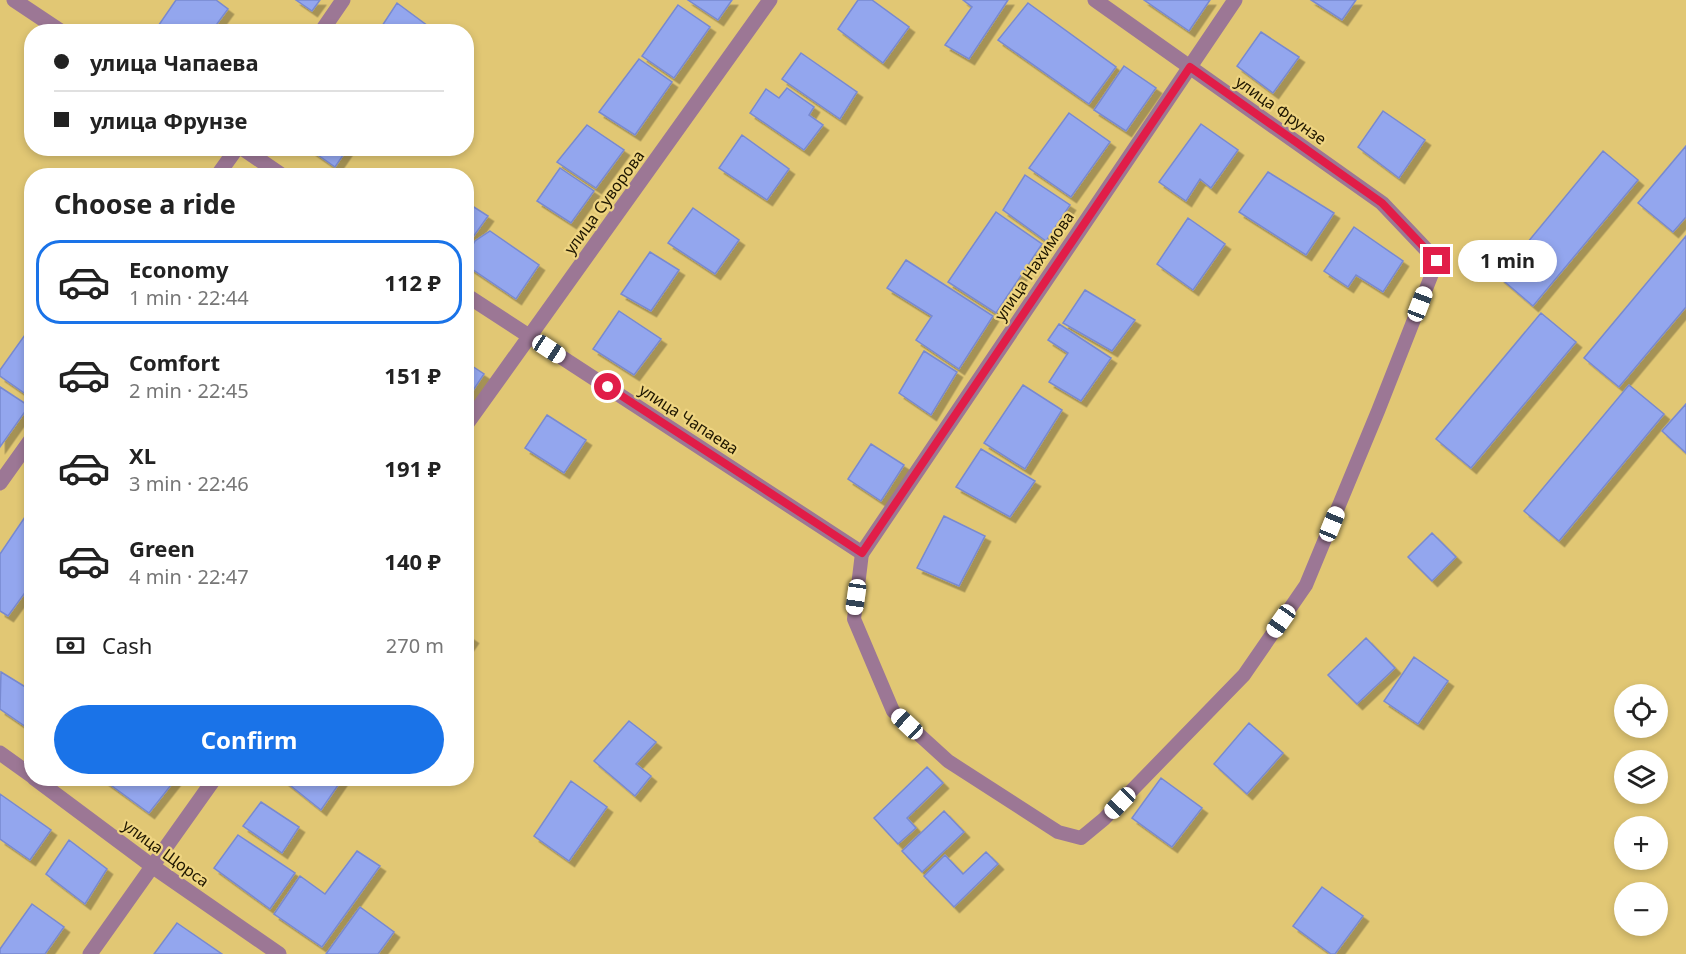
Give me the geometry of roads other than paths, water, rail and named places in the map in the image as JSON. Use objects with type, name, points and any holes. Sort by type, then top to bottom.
[{"type":"street","points":[[14,0],[50,24]]},
{"type":"street","points":[[326,24],[343,0]]},
{"type":"street","name":"улица Суворова","points":[[474,414],[770,0]]},
{"type":"street","name":"улица Фрунзе","points":[[1095,0],[1382,203],[1437,261]]},
{"type":"street","name":"улица Нахимова","points":[[862,553],[1235,0]]},
{"type":"street","points":[[254,156],[271,168]]},
{"type":"street","name":"улица Чапаева","points":[[474,300],[862,553]]},
{"type":"street","points":[[0,483],[24,449]]},
{"type":"street","name":"улица Щорса","points":[[0,753],[24,770]]},
{"type":"street","name":"улица Щорса","points":[[45,786],[152,866],[279,954]]},
{"type":"street","points":[[90,954],[209,786]]},
{"type":"lane","points":[[862,553],[854,619],[893,711],[948,761],[1058,832],[1081,838],[1104,819],[1244,675],[1306,585],[1437,261]]}]
